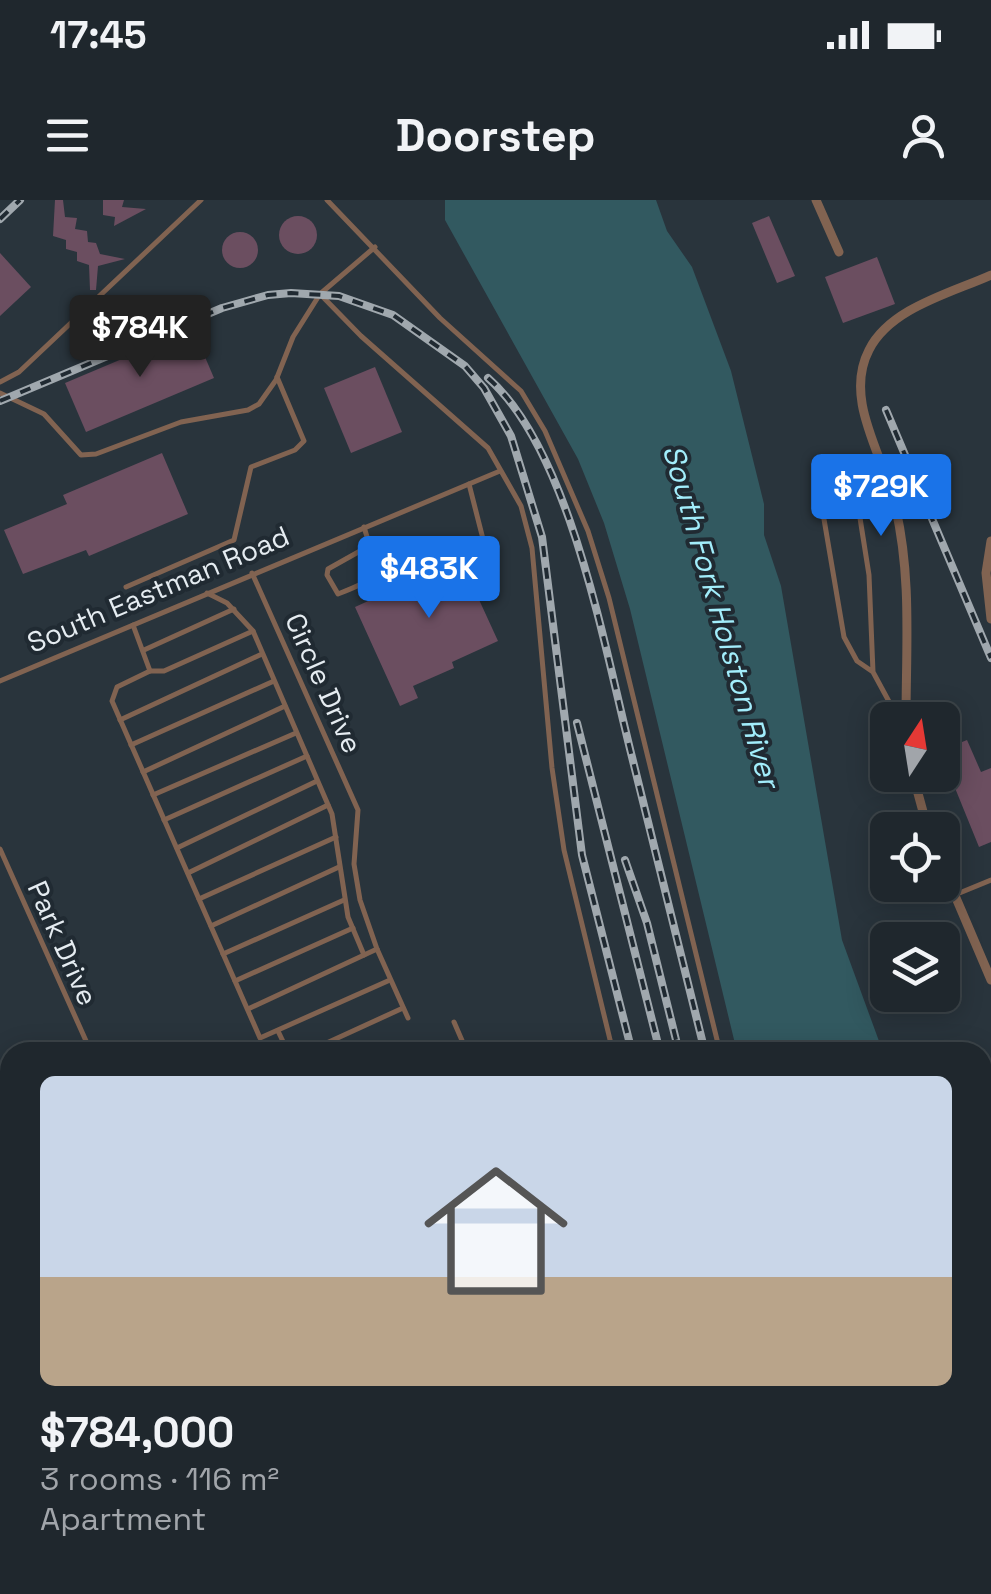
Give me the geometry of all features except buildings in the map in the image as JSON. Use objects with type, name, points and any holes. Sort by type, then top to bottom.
[{"type":"street","points":[[816,200],[838,252]]},
{"type":"street","points":[[903,702],[908,590],[895,503],[862,405],[862,366],[883,330],[902,315],[991,274]]},
{"type":"street","points":[[991,540],[991,619]]},
{"type":"street","points":[[958,902],[991,980]]},
{"type":"lane","points":[[1,380],[19,372],[201,200]]},
{"type":"lane","points":[[327,200],[440,318],[521,391],[545,431],[588,530],[632,686],[718,1042]]},
{"type":"lane","points":[[0,393],[44,414],[81,455],[96,454],[181,422],[248,410],[259,404],[277,377],[294,337],[320,294],[375,248]]},
{"type":"lane","points":[[320,294],[361,336],[488,448],[521,506],[532,548],[552,768],[564,850],[611,1042]]},
{"type":"lane","points":[[126,587],[234,540],[251,468],[295,450],[304,441],[277,377]]},
{"type":"lane","points":[[873,672],[870,575],[860,518],[827,467],[822,466],[816,472],[844,637],[857,661],[873,672],[891,702]]},
{"type":"lane","name":"South Eastman Road","points":[[0,681],[500,471]]},
{"type":"lane","points":[[469,484],[483,539]]},
{"type":"lane","points":[[364,528],[378,564],[376,575],[372,581],[338,594],[326,575],[328,569],[370,546]]},
{"type":"lane","name":"Circle Drive","points":[[252,573],[358,810],[354,864],[376,949]]},
{"type":"lane","points":[[206,592],[234,609],[252,631],[318,781],[336,837],[345,899],[364,955]]},
{"type":"lane","points":[[144,650],[234,609]]},
{"type":"lane","points":[[133,625],[150,671]]},
{"type":"lane","points":[[252,631],[164,671],[150,671],[112,691],[112,701],[260,1038],[390,980]]},
{"type":"lane","points":[[120,720],[262,654]]},
{"type":"lane","points":[[131,745],[274,681]]},
{"type":"lane","points":[[143,772],[285,706]]},
{"type":"lane","points":[[153,795],[296,732]]},
{"type":"lane","points":[[164,820],[307,756]]},
{"type":"lane","points":[[177,848],[318,781]]},
{"type":"lane","points":[[188,873],[328,805]]},
{"type":"lane","points":[[199,899],[336,837]]},
{"type":"lane","name":"Park Drive","points":[[0,850],[87,1042]]},
{"type":"lane","points":[[211,926],[339,867]]},
{"type":"lane","points":[[960,893],[991,880]]},
{"type":"lane","points":[[223,954],[345,899]]},
{"type":"lane","points":[[236,982],[353,928]]},
{"type":"lane","points":[[248,1009],[376,949],[408,1018]]},
{"type":"lane","points":[[329,1042],[403,1008]]},
{"type":"lane","points":[[454,1022],[463,1042]]},
{"type":"lane","points":[[278,1031],[283,1042]]},
{"type":"water","name":"South Fork Holston River","points":[[445,200],[656,200],[667,231],[692,267],[731,371],[764,504],[764,535],[781,586],[842,940],[879,1042],[735,1042],[630,609],[604,523],[578,459],[445,220]]},
{"type":"railway","points":[[0,219],[20,200]]},
{"type":"railway","points":[[0,401],[222,308],[291,293],[339,296],[393,315],[465,366],[484,388],[511,436],[542,537],[582,855],[629,1042]]},
{"type":"railway","points":[[488,378],[517,411],[542,453],[581,555],[703,1042]]},
{"type":"railway","points":[[886,410],[991,658]]},
{"type":"railway","points":[[577,723],[657,1042]]},
{"type":"railway","points":[[625,860],[647,923],[677,1042]]}]
